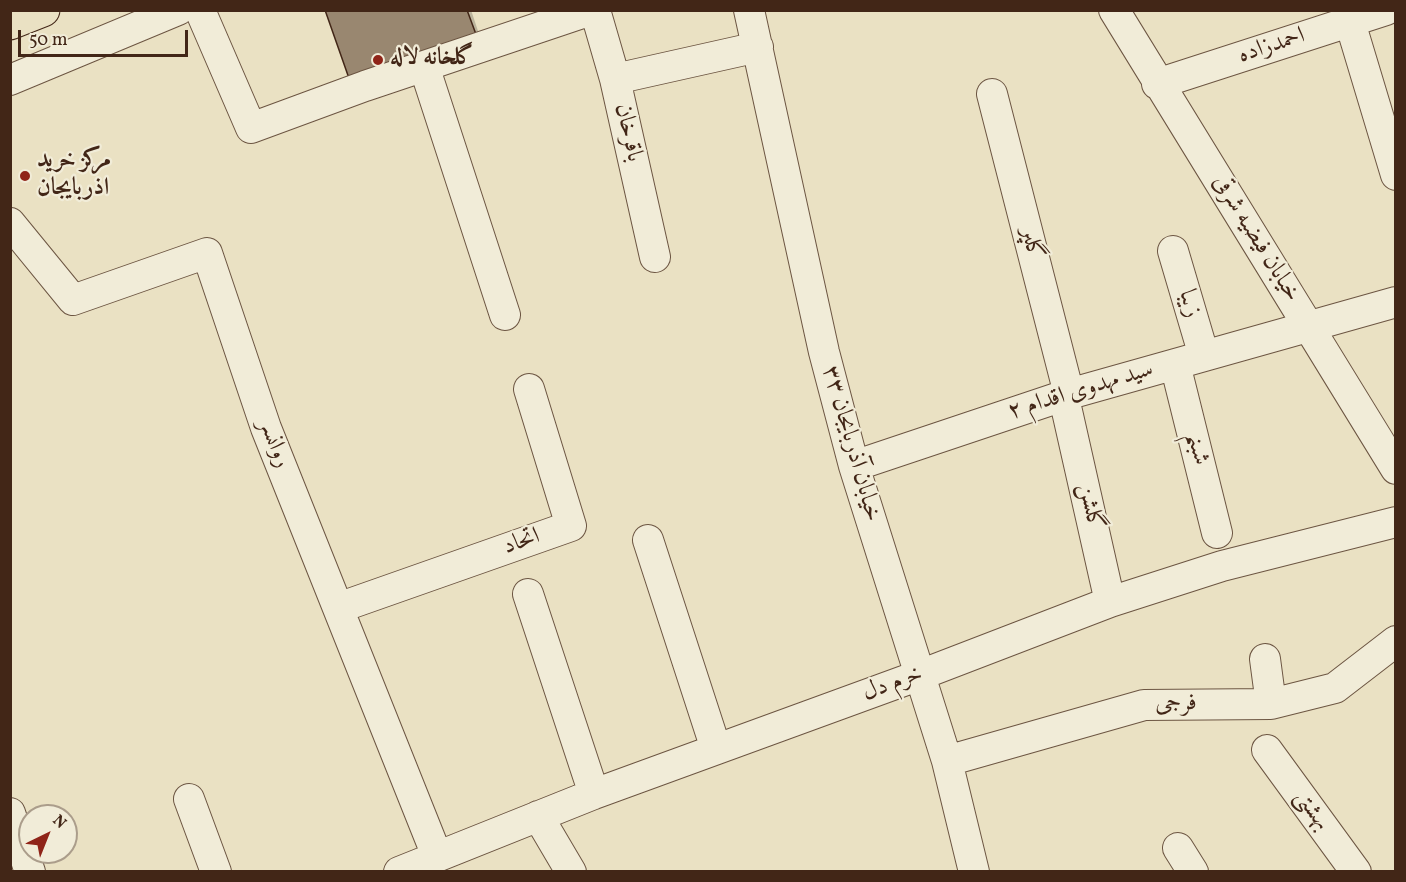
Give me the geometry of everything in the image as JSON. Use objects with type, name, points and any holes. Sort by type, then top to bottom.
[{"type":"highway","points":[[10,24],[43,10]]},
{"type":"street","points":[[10,80],[178,10]]},
{"type":"street","points":[[200,10],[251,128],[424,66],[593,10]]},
{"type":"street","name":"باقرخان","points":[[593,10],[615,79],[655,257]]},
{"type":"street","name":"خیابان آذربایجان ۳۳","points":[[749,10],[824,352],[854,466],[947,761],[974,872]]},
{"type":"street","name":"خیابان فیضیه شرقی","points":[[1114,10],[1157,84],[1310,327],[1395,469]]},
{"type":"street","name":"احمدزاده","points":[[1157,84],[1386,10]]},
{"type":"street","points":[[1350,22],[1395,175]]},
{"type":"street","points":[[615,79],[758,48]]},
{"type":"street","points":[[424,66],[505,315]]},
{"type":"street","name":"گلپر","points":[[992,94],[1068,403]]},
{"type":"street","name":"روانسر","points":[[10,223],[73,300],[207,253],[266,428],[437,856]]},
{"type":"street","name":"زیبا","points":[[1173,251],[1204,356]]},
{"type":"street","name":"سید مهدوی اقدام ۲","points":[[854,466],[1068,403],[1175,364],[1395,302]]},
{"type":"street","name":"شبنم","points":[[1175,364],[1217,533]]},
{"type":"street","name":"اتحاد","points":[[338,608],[572,526],[529,389]]},
{"type":"street","name":"گلشن","points":[[1068,403],[1110,602]]},
{"type":"street","name":"خرم دل","points":[[399,872],[594,794],[920,675],[1110,602],[1222,566],[1395,522]]},
{"type":"street","points":[[648,540],[716,749]]},
{"type":"street","points":[[528,594],[594,794]]},
{"type":"street","name":"فرجی","points":[[947,761],[1144,705],[1271,704],[1335,688],[1391,655]]},
{"type":"street","points":[[1265,659],[1271,704]]},
{"type":"street","name":"بهشتی","points":[[1267,750],[1356,872]]},
{"type":"street","points":[[189,799],[216,872]]},
{"type":"street","points":[[10,813],[23,869]]},
{"type":"street","points":[[538,816],[571,872]]},
{"type":"building","name":"گلخانه لاله","points":[[325,10],[467,10],[477,37],[351,84]]},
{"type":"place","name":"گلخانه لاله","points":[[378,60]]},
{"type":"place","name":"مرکز خرید اذربایجان","points":[[25,176]]}]
